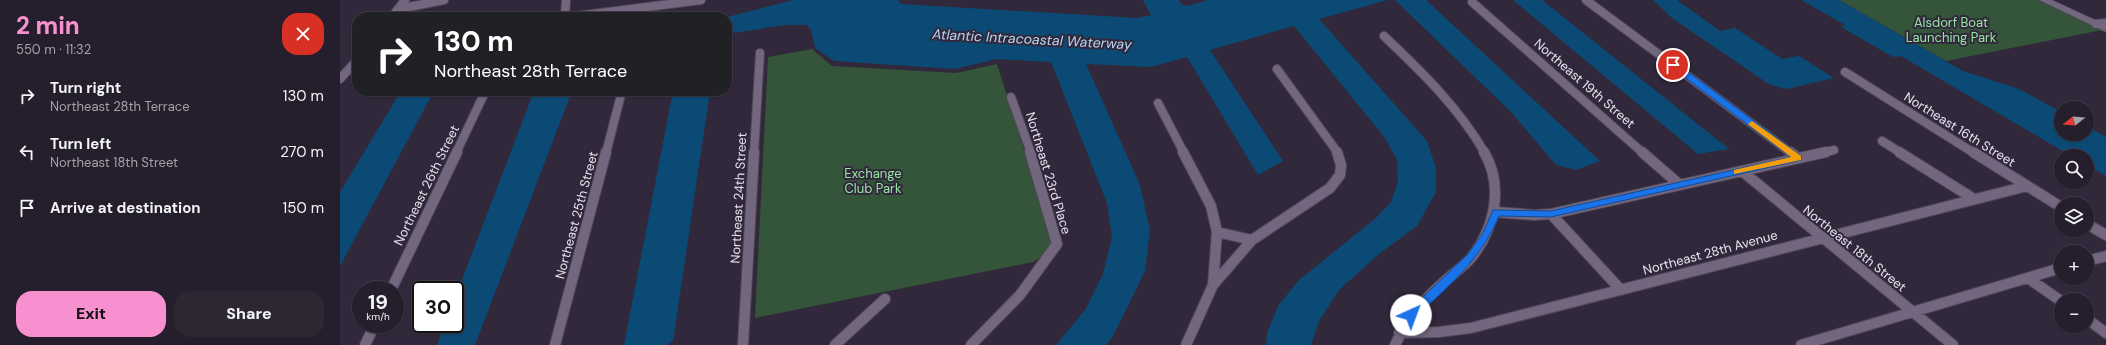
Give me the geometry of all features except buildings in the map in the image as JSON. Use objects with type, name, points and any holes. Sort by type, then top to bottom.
[{"type":"main road","points":[[2044,0],[2103,23]]},
{"type":"main road","points":[[2058,0],[2103,23],[2106,29]]},
{"type":"street","points":[[396,12],[405,0]]},
{"type":"street","points":[[398,9],[444,0]]},
{"type":"street","points":[[565,12],[566,0]]},
{"type":"street","points":[[598,12],[651,3],[700,0]]},
{"type":"street","points":[[1586,0],[1798,158]]},
{"type":"street","name":"Northeast 19th Street","points":[[1472,2],[1680,185]]},
{"type":"street","points":[[1384,36],[1459,114],[1486,153],[1495,177],[1496,212],[1487,233],[1472,257],[1411,315],[1399,333],[1395,345]]},
{"type":"street","name":"Northeast 24th Street","points":[[743,345],[760,54]]},
{"type":"street","points":[[340,79],[352,66]]},
{"type":"street","points":[[1186,345],[1213,285],[1252,240],[1330,188],[1340,175],[1340,154],[1277,69]]},
{"type":"street","name":"Northeast 16th Street","points":[[1845,72],[2054,203]]},
{"type":"street","name":"Northeast 26th Street","points":[[395,281],[483,96]]},
{"type":"street","name":"Northeast 25th Street","points":[[555,345],[621,96]]},
{"type":"street","name":"Northeast 23rd Place","points":[[971,345],[1020,295],[1057,244],[1034,162],[1011,97]]},
{"type":"street","points":[[1158,103],[1208,200],[1217,232],[1213,285]]},
{"type":"street","points":[[1882,141],[1974,200]]},
{"type":"street","points":[[1496,212],[1534,215],[1551,214],[1834,150]]},
{"type":"street","name":"Northeast 18th Street","points":[[1742,171],[1821,238],[1953,345]]},
{"type":"street","name":"Northeast 28th Avenue","points":[[1399,333],[1439,332],[1471,328],[2027,186]]},
{"type":"street","points":[[1551,214],[1621,290]]},
{"type":"street","points":[[2094,228],[2106,235]]},
{"type":"street","points":[[1217,232],[1252,240]]},
{"type":"street","points":[[2094,259],[2106,256]]},
{"type":"street","points":[[1801,345],[1824,342],[1912,311],[2054,270]]},
{"type":"street","points":[[2028,278],[2054,296]]},
{"type":"street","points":[[835,345],[885,299]]},
{"type":"street","points":[[2094,324],[2106,333]]},
{"type":"street","points":[[365,345],[371,333]]},
{"type":"green space","name":"Alsdorf Boat Launching Park","points":[[1839,0],[2037,0],[2102,30],[1946,61]]},
{"type":"green space","name":"Exchange Club Park","points":[[812,49],[832,66],[956,73],[997,64],[1055,248],[1033,262],[755,318],[768,57]]},
{"type":"water","name":"Atlantic Intracoastal Waterway","points":[[794,0],[898,0],[901,4],[1137,18],[1151,15],[1143,0],[1179,0],[1181,4],[1187,6],[1208,0],[1388,0],[1319,19],[1427,141],[1436,168],[1436,192],[1417,226],[1379,254],[1339,290],[1319,321],[1311,345],[1266,345],[1267,333],[1278,306],[1298,281],[1377,217],[1391,202],[1398,181],[1397,160],[1385,138],[1294,26],[1210,50],[1283,161],[1258,175],[1187,57],[1151,67],[1086,64],[1140,185],[1150,230],[1145,271],[1113,336],[1106,345],[1056,345],[1085,310],[1103,274],[1112,236],[1107,203],[1051,62],[997,59],[955,69],[834,61],[815,48],[811,30],[807,25],[785,25],[732,33],[732,16]]},
{"type":"water","points":[[1395,0],[1426,0],[1600,161],[1576,170],[1556,165],[1511,112]]},
{"type":"water","points":[[1513,0],[1542,0],[1729,149],[1698,154]]},
{"type":"water","points":[[1653,0],[1677,0],[1720,31],[1735,28],[1782,59],[1799,56],[1834,78],[1787,89],[1770,85],[1672,18]]},
{"type":"water","points":[[1801,0],[1839,0],[1963,71],[2019,89],[2054,108],[2054,141],[2094,141],[2094,130],[2106,137],[2106,176],[2094,169],[2094,149],[2059,149],[1901,56],[1893,57],[1841,27],[1845,25]]},
{"type":"water","points":[[398,96],[431,96],[340,266],[340,192]]},
{"type":"water","points":[[532,96],[570,96],[475,345],[437,345],[442,333],[464,333],[464,281],[461,281]]},
{"type":"water","points":[[672,96],[709,96],[673,341],[667,345],[624,345]]},
{"type":"slow traffic","points":[[1737,172],[1798,158],[1752,124]]},
{"type":"route","points":[[1411,315],[1472,257],[1487,233],[1496,212],[1534,215],[1551,214],[1798,158],[1673,65]]}]
